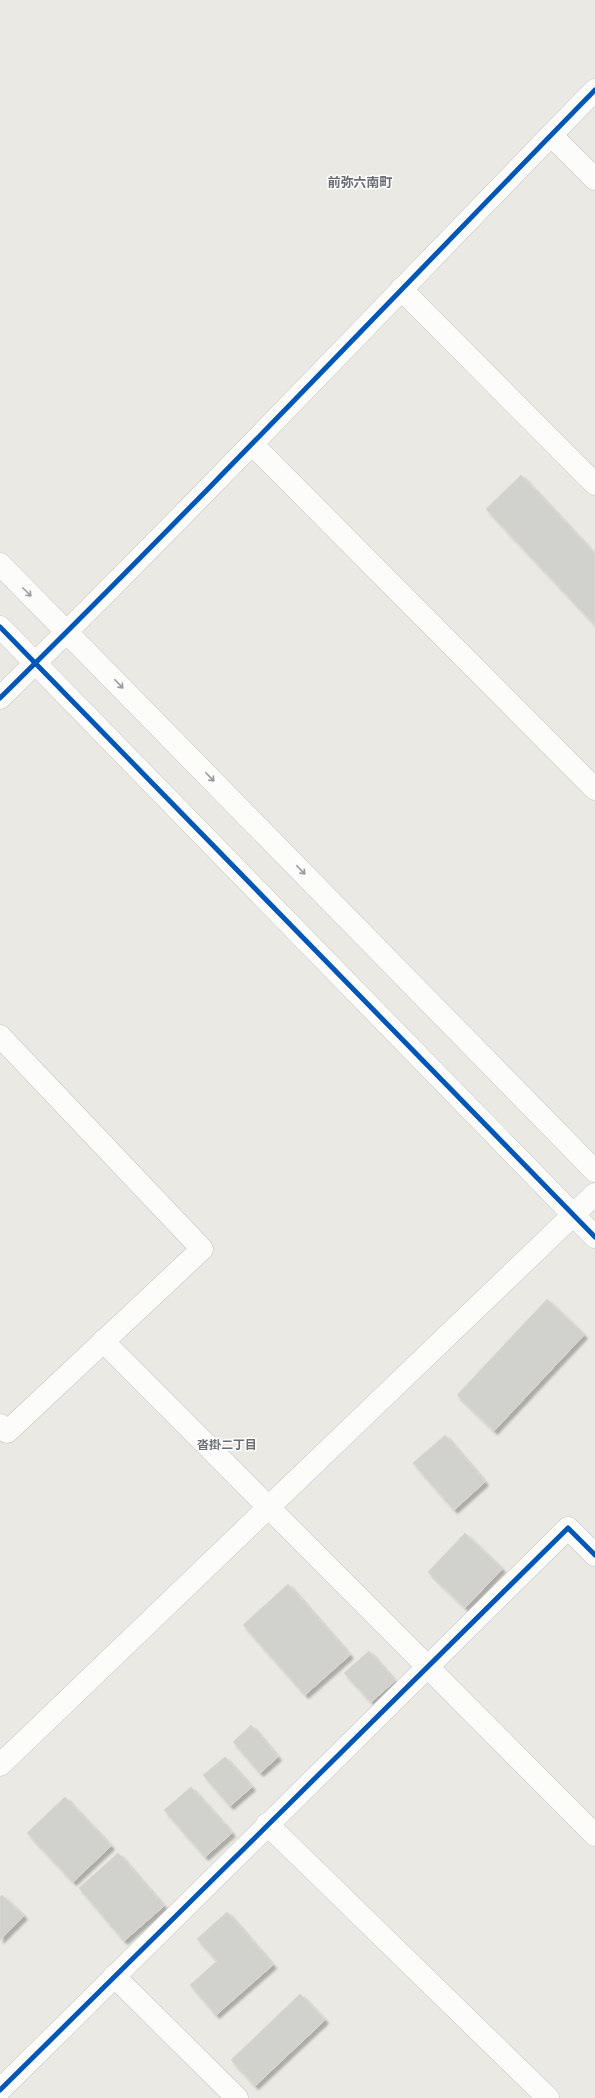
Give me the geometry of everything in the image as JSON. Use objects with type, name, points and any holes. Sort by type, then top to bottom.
[{"type":"street","points":[[0,698],[253,445],[402,288],[595,90]]},
{"type":"street","points":[[551,135],[595,178]]},
{"type":"street","points":[[402,288],[595,484]]},
{"type":"street","points":[[253,445],[595,789]]},
{"type":"street","points":[[0,564],[595,1171]]},
{"type":"street","points":[[0,627],[595,1237]]},
{"type":"street","points":[[0,1036],[202,1249],[7,1432],[0,1425]]},
{"type":"street","points":[[0,1765],[595,1194]]},
{"type":"street","points":[[103,1341],[270,1507],[426,1667],[595,1836]]},
{"type":"street","points":[[0,2090],[267,1824],[568,1528],[595,1555]]},
{"type":"street","points":[[267,1824],[548,2098]]},
{"type":"street","points":[[114,1976],[237,2098]]},
{"type":"building","points":[[521,475],[595,554],[595,625],[486,509]]},
{"type":"building","points":[[547,1299],[584,1335],[494,1431],[457,1395]]},
{"type":"building","points":[[445,1435],[485,1482],[454,1510],[413,1463]]},
{"type":"building","points":[[465,1533],[502,1569],[465,1608],[428,1572]]},
{"type":"building","points":[[288,1584],[350,1655],[305,1695],[243,1625]]},
{"type":"building","points":[[369,1651],[395,1681],[371,1702],[344,1673]]},
{"type":"building","points":[[251,1725],[278,1757],[260,1773],[233,1742]]},
{"type":"building","points":[[225,1757],[252,1787],[230,1806],[203,1775]]},
{"type":"building","points":[[191,1787],[232,1833],[205,1857],[164,1810]]},
{"type":"building","points":[[65,1797],[111,1846],[73,1882],[27,1833]]},
{"type":"building","points":[[118,1853],[164,1906],[124,1941],[79,1888]]},
{"type":"building","points":[[2,1895],[24,1916],[0,1940],[0,1897]]},
{"type":"building","points":[[227,1912],[273,1965],[216,2015],[190,1985],[217,1961],[197,1939]]},
{"type":"building","points":[[300,1994],[325,2020],[255,2086],[231,2060]]},
{"type":"cycle path","points":[[0,698],[225,472],[595,90]]},
{"type":"cycle path","points":[[0,627],[595,1237]]},
{"type":"cycle path","points":[[0,2090],[568,1528],[595,1555]]},
{"type":"district","name":"前弥六南町","points":[[360,182]]},
{"type":"district","name":"沓掛二丁目","points":[[227,1444]]}]
